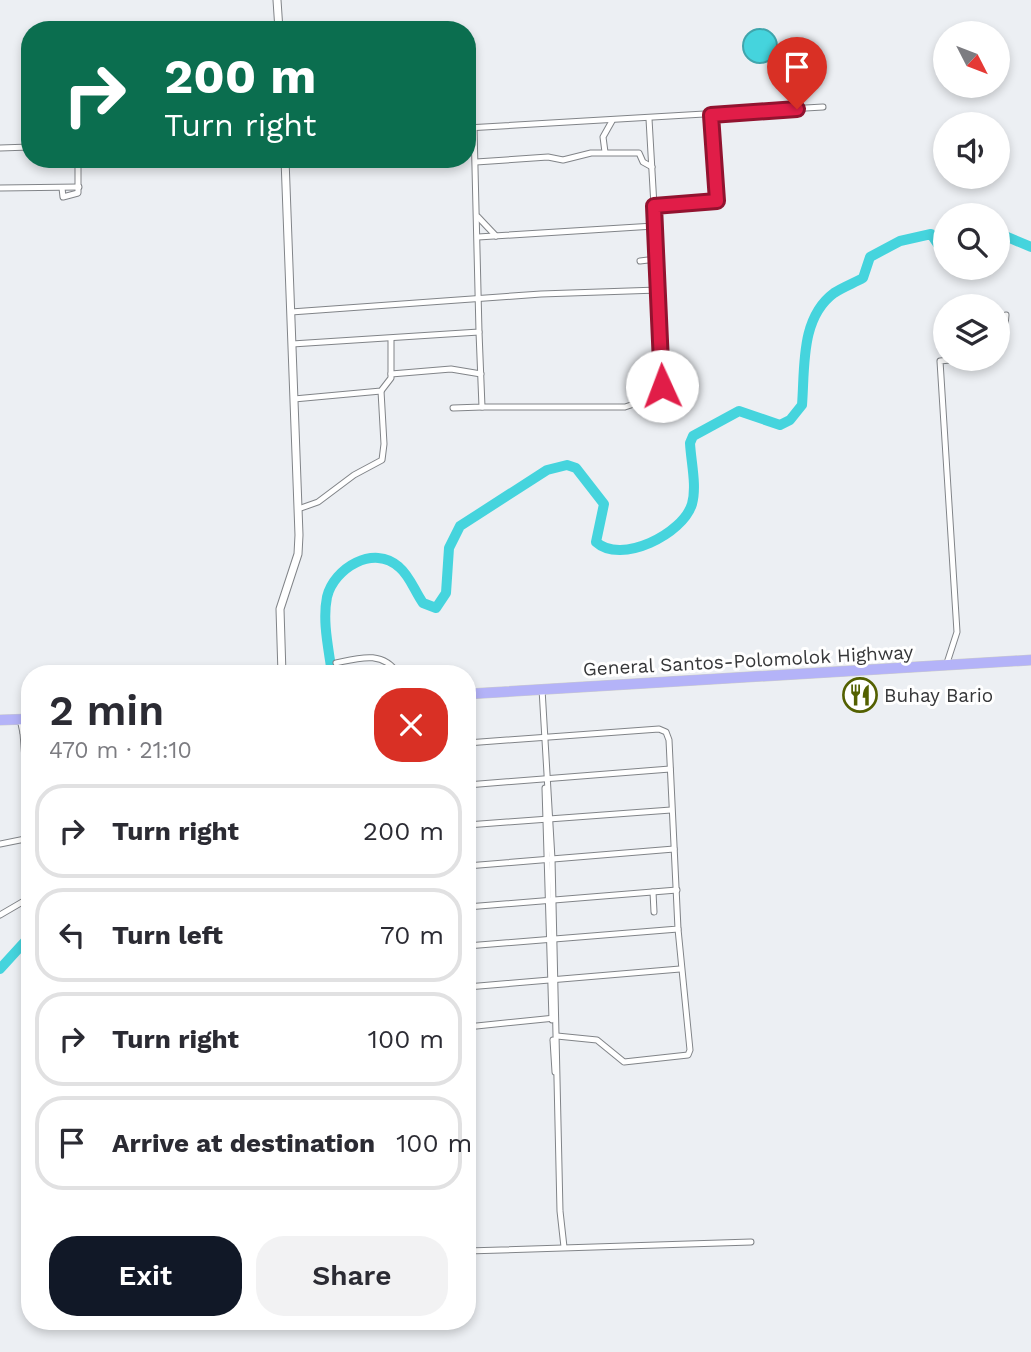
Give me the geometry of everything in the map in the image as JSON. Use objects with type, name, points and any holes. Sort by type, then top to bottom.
[{"type":"highway","name":"General Santos-Polomolok Highway","points":[[476,693],[1031,660]]},
{"type":"highway","points":[[0,720],[21,719]]},
{"type":"street","points":[[277,0],[278,21]]},
{"type":"street","points":[[476,128],[823,107]]},
{"type":"street","points":[[654,206],[717,201],[711,115]]},
{"type":"street","points":[[649,119],[662,386]]},
{"type":"street","points":[[605,152],[603,137],[612,121]]},
{"type":"street","points":[[0,148],[21,147]]},
{"type":"street","points":[[482,407],[476,162],[548,157],[563,160],[605,152],[638,152],[643,162],[652,167]]},
{"type":"street","points":[[62,187],[65,197],[77,195],[78,168]]},
{"type":"street","points":[[282,665],[280,609],[298,554],[285,168]]},
{"type":"street","points":[[0,188],[79,187]]},
{"type":"street","points":[[478,217],[496,236]]},
{"type":"street","points":[[478,237],[654,226]]},
{"type":"street","points":[[639,261],[656,259]]},
{"type":"street","points":[[291,312],[547,293],[658,290]]},
{"type":"street","points":[[292,344],[479,332]]},
{"type":"street","points":[[294,399],[382,391],[390,382],[391,339]]},
{"type":"street","points":[[391,374],[451,369],[481,374]]},
{"type":"street","points":[[638,372],[662,370]]},
{"type":"street","points":[[941,371],[957,632],[956,644],[946,666]]},
{"type":"street","points":[[298,509],[318,502],[354,475],[382,460],[382,391]]},
{"type":"street","points":[[483,397],[499,407]]},
{"type":"street","points":[[453,408],[625,407],[637,403]]},
{"type":"street","points":[[336,663],[375,657],[389,665]]},
{"type":"street","points":[[542,689],[550,859],[558,1176],[565,1247]]},
{"type":"street","points":[[476,742],[659,729],[668,735],[680,970],[690,1050],[688,1055],[624,1062],[597,1040],[557,1036]]},
{"type":"street","points":[[476,784],[670,769]]},
{"type":"street","points":[[476,824],[671,810]]},
{"type":"street","points":[[0,844],[21,840]]},
{"type":"street","points":[[476,865],[674,849]]},
{"type":"street","points":[[476,905],[677,890]]},
{"type":"street","points":[[653,892],[654,912]]},
{"type":"street","points":[[0,915],[21,903]]},
{"type":"street","points":[[476,945],[678,929]]},
{"type":"street","points":[[476,986],[680,970]]},
{"type":"street","points":[[554,1018],[557,1036],[556,1062]]},
{"type":"street","points":[[476,1026],[554,1018]]},
{"type":"street","points":[[476,1251],[751,1242]]},
{"type":"water","points":[[760,29],[772,34],[777,46],[772,58],[760,63],[748,58],[743,46],[748,34]]},
{"type":"waterway","points":[[331,665],[326,636],[327,597],[331,586],[346,569],[367,559],[389,560],[406,575],[423,603],[436,608],[446,593],[449,548],[460,526],[547,470],[567,465],[576,468],[604,504],[596,542],[607,548],[635,548],[650,543],[677,526],[692,504],[694,482],[690,443],[693,436],[739,411],[780,425],[790,420],[802,405],[806,344],[815,316],[823,303],[834,293],[863,278],[870,257],[900,241],[931,234],[933,237]]},
{"type":"waterway","points":[[1010,238],[1031,247]]},
{"type":"waterway","points":[[0,969],[21,946]]},
{"type":"place","name":"Buhay Bario","points":[[860,695]]},
{"type":"route","points":[[662,386],[654,206],[717,201],[711,115],[797,109]]}]
